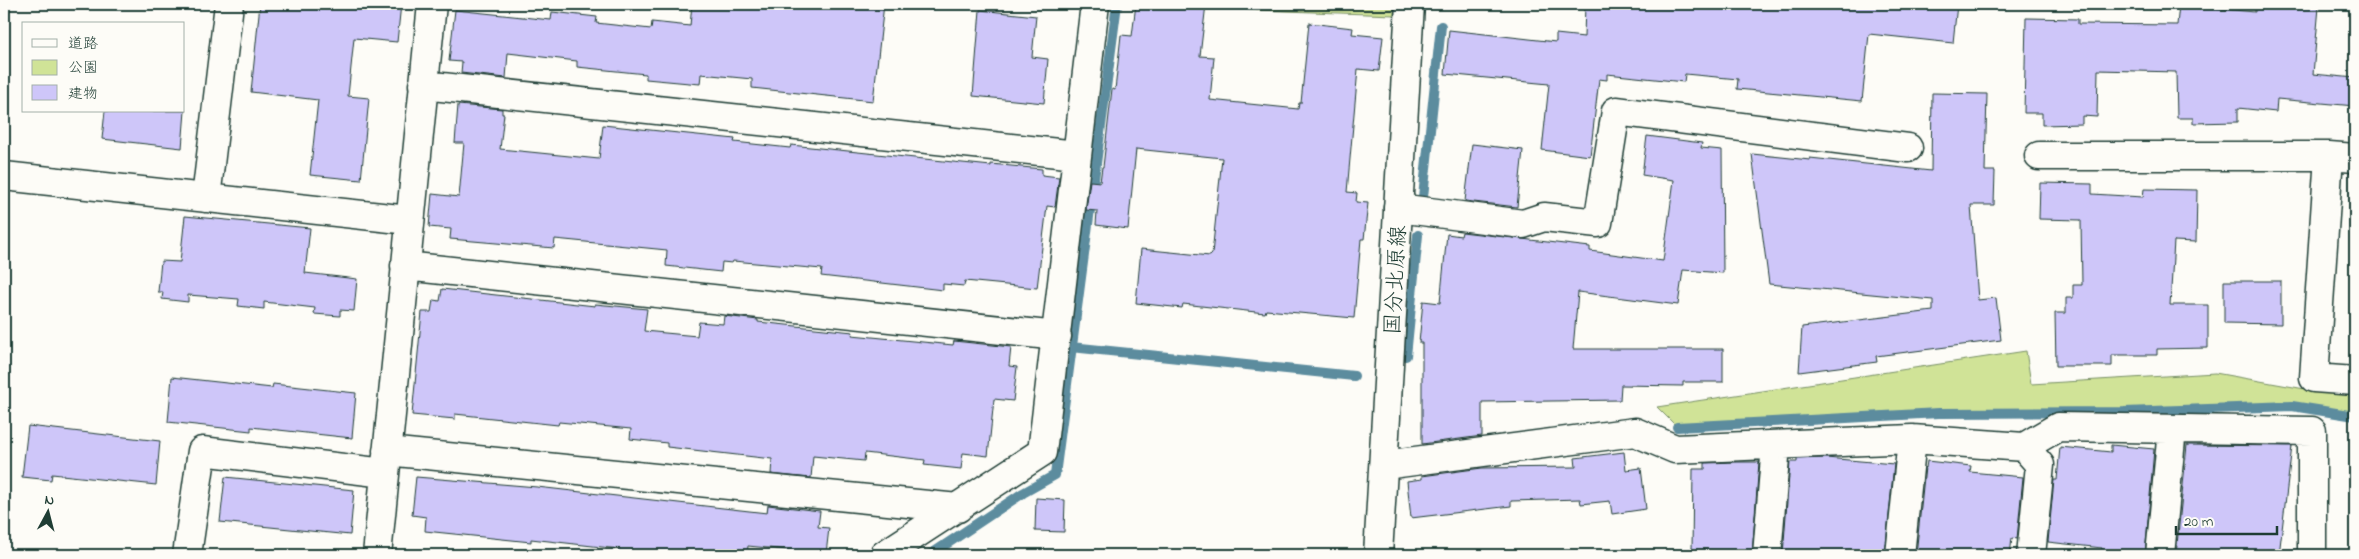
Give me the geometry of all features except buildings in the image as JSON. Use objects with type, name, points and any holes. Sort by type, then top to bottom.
[{"type":"street","points":[[206,198],[229,4]]},
{"type":"street","points":[[377,555],[432,4]]},
{"type":"street","points":[[884,555],[1042,452],[1095,4]]},
{"type":"street","name":"国分北原線","points":[[1378,555],[1410,4]]},
{"type":"street","points":[[424,85],[1077,155]]},
{"type":"street","points":[[1398,208],[1523,224],[1544,217],[1598,223],[1616,111],[1908,148]]},
{"type":"street","points":[[2039,156],[2342,158],[2314,378],[2355,381]]},
{"type":"street","points":[[4,176],[409,220]]},
{"type":"street","points":[[405,266],[1057,336]]},
{"type":"street","points":[[1384,466],[1635,432],[1675,449],[1912,439],[2024,447],[2058,427],[2312,431],[2312,555]]},
{"type":"street","points":[[2160,555],[2172,429]]},
{"type":"street","points":[[1900,555],[1912,439]]},
{"type":"street","points":[[1767,555],[1776,445]]},
{"type":"street","points":[[2024,447],[2040,465],[2031,555]]},
{"type":"street","points":[[187,555],[202,452],[386,462],[958,508]]},
{"type":"green space","points":[[1230,4],[1394,4],[1394,15],[1230,9]]},
{"type":"green space","points":[[2026,351],[2031,384],[2215,373],[2316,391],[2355,394],[2355,416],[2292,406],[2124,412],[1939,413],[1677,427],[1657,407]]},
{"type":"waterway","points":[[930,555],[1023,493],[1055,475],[1117,4]]},
{"type":"waterway","points":[[1423,197],[1441,26]]},
{"type":"waterway","points":[[1406,356],[1418,235]]},
{"type":"waterway","points":[[1071,347],[1354,376]]},
{"type":"waterway","points":[[1677,427],[1939,413],[2124,412],[2292,406],[2355,416]]}]
